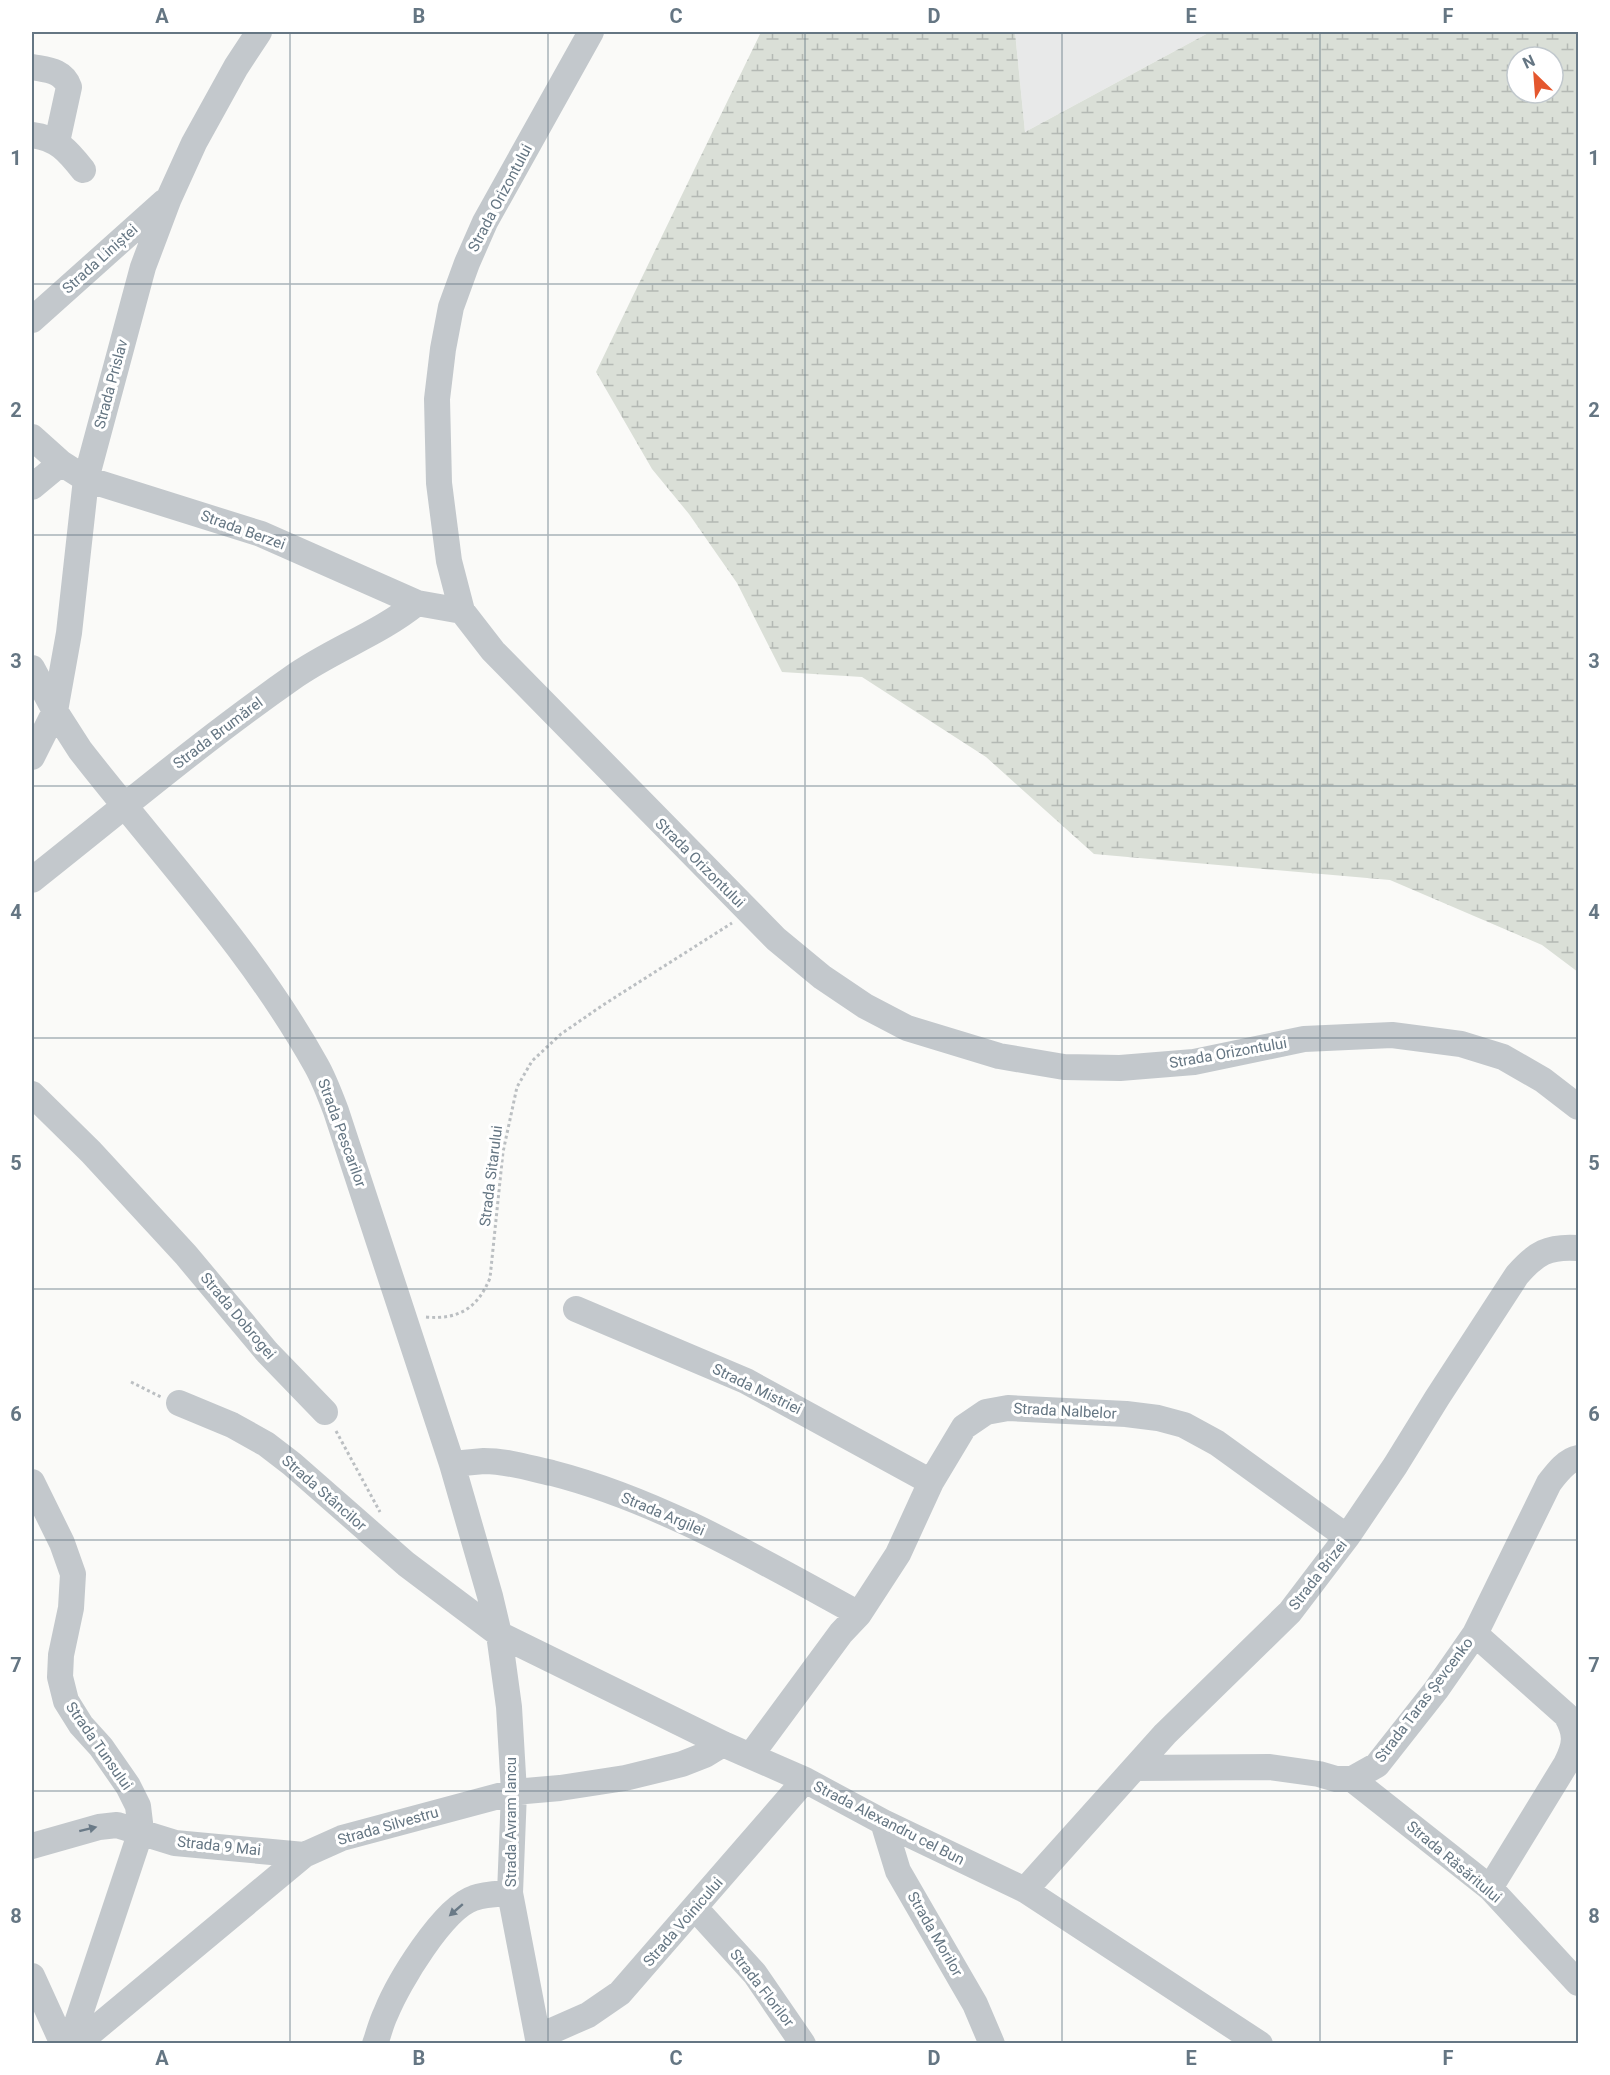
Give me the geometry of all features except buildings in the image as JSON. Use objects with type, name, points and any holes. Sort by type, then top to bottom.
[{"type":"street","name":"Strada Prislav","points":[[32,758],[55,711],[69,633],[86,479],[143,267],[169,198],[194,143],[236,67],[259,32]]},
{"type":"street","name":"Strada Orizontului","points":[[591,32],[485,222],[451,307],[443,349],[437,399],[439,483],[449,561],[462,611],[493,651],[776,939],[822,977],[865,1006],[907,1028],[999,1056],[1064,1067],[1120,1068],[1194,1062],[1304,1039],[1392,1035],[1461,1044],[1503,1057],[1544,1080],[1578,1107]]},
{"type":"street","points":[[32,67],[60,74],[67,80],[69,87],[57,142]]},
{"type":"street","points":[[32,135],[44,136],[57,142],[67,149],[83,170]]},
{"type":"street","name":"Strada Liniștei","points":[[32,320],[169,198]]},
{"type":"street","name":"Strada Berzei","points":[[32,437],[61,463],[86,479],[261,534],[417,603],[462,611]]},
{"type":"street","points":[[32,487],[61,463]]},
{"type":"street","name":"Strada Brumărel","points":[[32,880],[212,736],[294,676],[400,617],[417,603]]},
{"type":"street","name":"Strada Pescarilor","points":[[32,668],[55,711],[80,750],[256,971],[317,1067],[336,1111],[452,1464],[499,1634]]},
{"type":"street","name":"Strada Dobrogei","points":[[32,1094],[91,1152],[170,1237],[267,1352],[325,1412]]},
{"type":"street","name":"Strada Brizei","points":[[1025,1890],[1165,1734],[1290,1612],[1347,1537],[1395,1466],[1517,1275],[1530,1260],[1544,1251],[1561,1246],[1578,1248]]},
{"type":"street","name":"Strada Mistriei","points":[[576,1309],[746,1381],[931,1482]]},
{"type":"street","name":"Strada Stâncilor","points":[[179,1403],[232,1425],[266,1444],[406,1564],[499,1634]]},
{"type":"street","name":"Strada Nalbelor","points":[[751,1755],[841,1633],[859,1614],[898,1554],[931,1482],[964,1428],[986,1412],[1008,1408],[1029,1408],[1158,1418],[1184,1425],[1217,1443],[1347,1537]]},
{"type":"street","name":"Strada Taras Șevcenko","points":[[1352,1779],[1377,1765],[1436,1690],[1475,1634],[1549,1483],[1559,1470],[1573,1459],[1578,1458]]},
{"type":"street","name":"Strada Argilei","points":[[452,1464],[485,1461],[515,1464],[583,1481],[678,1519],[738,1548],[859,1614]]},
{"type":"street","name":"Strada Tunsului","points":[[32,1482],[62,1543],[73,1574],[60,1677],[66,1701],[81,1725],[101,1747],[128,1786],[138,1806],[141,1831],[70,2043]]},
{"type":"street","name":"Strada Alexandru cel Bun","points":[[499,1634],[723,1744],[804,1780],[883,1822],[1025,1890],[1260,2043]]},
{"type":"street","name":"Strada Avram Iancu","points":[[499,1634],[508,1697],[514,1792],[510,1893],[539,2040]]},
{"type":"street","points":[[1475,1634],[1566,1715],[1572,1726],[1574,1737],[1573,1749],[1566,1764],[1490,1888]]},
{"type":"street","name":"Strada Silvestru","points":[[77,2043],[304,1855],[342,1838],[514,1792],[625,1778],[682,1764],[705,1755],[723,1744]]},
{"type":"street","points":[[1135,1768],[1270,1767],[1319,1774],[1336,1779],[1352,1779]]},
{"type":"street","name":"Strada Răsăritului","points":[[1352,1779],[1490,1888],[1577,1981]]},
{"type":"street","name":"Strada Voinicului","points":[[539,2040],[588,2015],[620,1993],[804,1780]]},
{"type":"street","name":"Strada Morilor","points":[[883,1822],[898,1871],[975,2004],[992,2043]]},
{"type":"street","name":"Strada 9 Mai","points":[[32,1846],[99,1827],[117,1825],[175,1843],[304,1855]]},
{"type":"street","points":[[375,2043],[385,2014],[405,1976],[442,1924],[458,1907],[473,1898],[510,1893]]},
{"type":"street","name":"Strada Florilor","points":[[695,1908],[755,1974],[803,2043]]},
{"type":"street","points":[[32,1976],[63,2043]]},
{"type":"path","name":"Strada Sitarului","points":[[404,1315],[436,1318],[457,1314],[474,1306],[483,1295],[490,1278],[503,1152],[517,1087],[532,1061],[561,1034],[603,1005],[749,912]]},
{"type":"path","points":[[131,1383],[174,1403],[179,1403]]},
{"type":"path","points":[[325,1412],[381,1513]]},
{"type":"shaded area","points":[[1015,32],[1210,32],[1025,132]]},
{"type":"green space","points":[[761,32],[1015,32],[1025,132],[1210,32],[1578,32],[1578,972],[1542,945],[1390,880],[1094,854],[986,757],[862,677],[782,672],[737,583],[689,514],[652,469],[596,372]]}]
